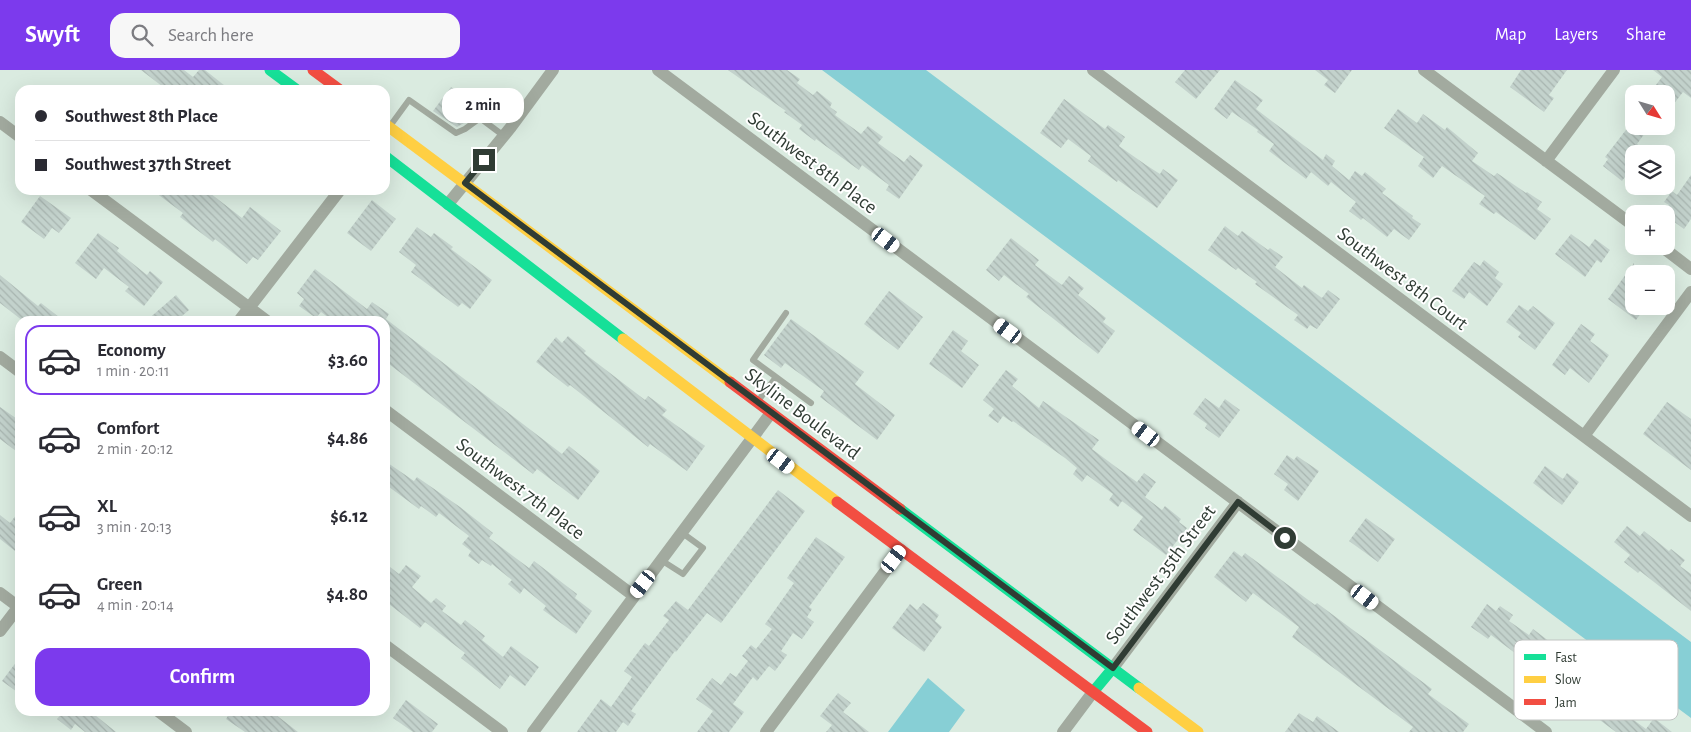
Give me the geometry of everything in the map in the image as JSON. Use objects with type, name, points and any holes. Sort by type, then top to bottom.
[{"type":"street","points":[[270,70],[290,85]]},
{"type":"street","points":[[313,70],[333,85]]},
{"type":"street","points":[[448,204],[504,136],[553,70]]},
{"type":"street","name":"Southwest 8th Place","points":[[658,70],[1514,708]]},
{"type":"street","name":"Southwest 8th Court","points":[[1093,70],[1691,516]]},
{"type":"street","points":[[1424,70],[1625,219]]},
{"type":"street","points":[[1546,161],[1614,70]]},
{"type":"street","points":[[0,122],[15,133]]},
{"type":"street","name":"Skyline Boulevard","points":[[390,127],[1198,732]]},
{"type":"street","points":[[390,160],[751,438],[1146,732]]},
{"type":"street","points":[[98,195],[260,316]]},
{"type":"street","points":[[242,316],[336,195]]},
{"type":"street","points":[[1673,255],[1691,269]]},
{"type":"street","points":[[1584,436],[1691,292]]},
{"type":"street","points":[[0,357],[15,368]]},
{"type":"street","points":[[533,732],[771,412]]},
{"type":"street","name":"Southwest 7th Place","points":[[390,414],[634,596]]},
{"type":"street","name":"Southwest 35th Street","points":[[1113,668],[1238,502]]},
{"type":"street","points":[[766,732],[901,550]]},
{"type":"street","points":[[0,593],[15,604]]},
{"type":"street","points":[[0,631],[15,613]]},
{"type":"street","points":[[390,649],[502,732]]},
{"type":"street","points":[[1064,732],[1113,668]]},
{"type":"street","points":[[165,716],[186,732]]},
{"type":"street","name":"Southwest 8th Place","points":[[1530,720],[1546,732]]},
{"type":"lane","points":[[390,122],[409,100],[456,133],[480,118],[504,136]]},
{"type":"lane","points":[[786,313],[752,360],[811,403]]},
{"type":"lane","points":[[757,402],[776,377]]},
{"type":"lane","points":[[661,560],[683,574],[703,548],[681,532]]},
{"type":"water","points":[[822,70],[926,70],[1691,642],[1691,718],[1678,708],[1678,640],[1586,640]]},
{"type":"water","points":[[928,678],[965,710],[949,732],[888,732]]},
{"type":"building","points":[[141,70],[184,70],[193,77],[199,70],[205,70],[224,85],[160,85]]},
{"type":"building","points":[[728,70],[787,70],[800,79],[797,83],[813,95],[817,91],[832,103],[830,107],[837,112],[835,115],[861,134],[868,126],[883,137],[878,143],[904,162],[910,155],[923,165],[899,199],[886,190],[889,185],[862,165],[859,170],[816,139],[815,141],[799,129],[802,125],[784,112],[786,111]]},
{"type":"building","points":[[1185,70],[1220,70],[1196,99],[1175,82]]},
{"type":"building","points":[[1315,70],[1352,70],[1335,93],[1324,85],[1328,80]]},
{"type":"building","points":[[1521,70],[1567,70],[1549,95],[1554,98],[1544,112],[1510,87]]},
{"type":"building","points":[[1653,70],[1691,70],[1691,98],[1683,92],[1675,102],[1675,85],[1656,85],[1662,77]]},
{"type":"building","points":[[1235,80],[1263,100],[1256,109],[1323,160],[1326,154],[1335,161],[1332,166],[1349,180],[1355,171],[1362,176],[1365,172],[1386,189],[1382,193],[1421,224],[1409,240],[1394,229],[1387,237],[1363,218],[1361,220],[1349,211],[1356,202],[1331,182],[1328,186],[1311,172],[1306,179],[1269,151],[1274,144],[1257,132],[1258,130],[1232,112],[1227,119],[1214,109]]},
{"type":"building","points":[[451,87],[477,106],[464,123],[457,127],[433,111]]},
{"type":"building","points":[[1064,99],[1105,129],[1108,125],[1125,137],[1119,146],[1160,174],[1163,169],[1178,180],[1157,208],[1088,161],[1091,156],[1068,139],[1061,148],[1040,133]]},
{"type":"building","points":[[1398,109],[1417,123],[1423,114],[1445,130],[1447,127],[1478,153],[1472,161],[1494,176],[1497,173],[1542,202],[1537,209],[1551,219],[1535,240],[1496,212],[1494,214],[1479,204],[1485,196],[1442,166],[1433,178],[1418,166],[1424,157],[1384,128]]},
{"type":"building","points":[[1625,131],[1625,135],[1644,135],[1637,144],[1638,145],[1625,145],[1625,177],[1622,181],[1603,166],[1608,159],[1605,157]]},
{"type":"building","points":[[1691,175],[1691,219],[1684,229],[1675,222],[1675,205],[1669,205],[1664,202],[1669,195],[1675,195],[1675,193],[1677,195]]},
{"type":"building","points":[[159,195],[212,195],[242,218],[250,207],[281,231],[258,260],[253,257],[247,264],[215,239],[213,242],[180,217],[183,213]]},
{"type":"building","points":[[40,196],[71,218],[59,233],[52,228],[44,239],[21,222]]},
{"type":"building","points":[[372,200],[396,219],[371,251],[347,233]]},
{"type":"building","points":[[1225,226],[1238,236],[1242,231],[1268,250],[1270,248],[1283,257],[1275,267],[1302,288],[1304,285],[1322,298],[1328,290],[1340,299],[1317,329],[1310,325],[1307,329],[1294,320],[1298,315],[1255,284],[1257,282],[1238,268],[1236,270],[1208,250]]},
{"type":"building","points":[[417,227],[431,237],[434,233],[453,247],[451,249],[492,280],[470,309],[462,303],[458,307],[411,272],[416,265],[399,252]]},
{"type":"building","points":[[98,233],[119,248],[117,251],[147,275],[150,271],[163,282],[144,306],[125,291],[129,287],[104,268],[96,279],[75,263]]},
{"type":"building","points":[[1571,234],[1589,247],[1595,239],[1610,250],[1601,263],[1597,260],[1585,277],[1555,254]]},
{"type":"building","points":[[1011,238],[1039,260],[1035,265],[1062,285],[1069,276],[1084,288],[1078,295],[1106,318],[1103,322],[1115,331],[1098,354],[1026,297],[1029,294],[1004,275],[999,281],[986,270]]},
{"type":"building","points":[[1484,260],[1499,272],[1495,278],[1503,284],[1487,306],[1469,292],[1464,299],[1452,291],[1474,262],[1480,266]]},
{"type":"building","points":[[315,269],[367,309],[372,302],[389,314],[388,316],[326,316],[321,312],[318,316],[313,316],[299,306],[304,299],[297,293]]},
{"type":"building","points":[[0,275],[38,306],[41,303],[58,316],[17,316],[0,303]]},
{"type":"building","points":[[1625,275],[1625,312],[1608,299]]},
{"type":"building","points":[[889,291],[923,317],[898,350],[864,324]]},
{"type":"building","points":[[176,295],[189,310],[182,316],[152,316]]},
{"type":"building","points":[[1519,305],[1528,311],[1533,306],[1555,323],[1535,350],[1518,337],[1521,333],[1506,322]]},
{"type":"building","points":[[1629,315],[1640,315],[1636,320]]},
{"type":"building","points":[[791,319],[864,372],[855,384],[895,415],[877,440],[820,397],[824,391],[785,363],[781,368],[764,355]]},
{"type":"building","points":[[390,322],[562,454],[569,446],[600,471],[578,500],[537,469],[533,474],[390,365]]},
{"type":"building","points":[[1581,324],[1595,334],[1590,341],[1609,355],[1589,383],[1570,368],[1565,375],[1552,365]]},
{"type":"building","points":[[953,330],[968,341],[961,351],[979,365],[962,388],[929,364]]},
{"type":"building","points":[[568,336],[586,351],[584,353],[645,400],[648,396],[667,410],[662,415],[705,446],[687,471],[650,444],[648,447],[570,385],[568,387],[536,362],[556,337],[562,343]]},
{"type":"building","points":[[1006,370],[1018,379],[1012,386],[1039,408],[1043,401],[1099,440],[1092,449],[1120,470],[1137,482],[1144,473],[1156,482],[1145,497],[1162,510],[1165,506],[1181,519],[1179,522],[1187,528],[1166,555],[1133,530],[1143,517],[1122,501],[1118,507],[1109,500],[1113,494],[1087,475],[1082,482],[1073,474],[1077,468],[1013,421],[1003,416],[998,423],[988,416],[994,409],[983,400]]},
{"type":"building","points":[[1205,398],[1219,408],[1225,399],[1240,410],[1219,438],[1205,428],[1207,424],[1193,414]]},
{"type":"building","points":[[1667,402],[1691,419],[1691,470],[1643,434]]},
{"type":"building","points":[[0,407],[15,418],[15,450],[0,439]]},
{"type":"building","points":[[1287,455],[1294,460],[1297,456],[1319,471],[1298,501],[1284,490],[1288,484],[1274,474]]},
{"type":"building","points":[[390,464],[414,481],[417,477],[460,507],[493,533],[489,538],[529,568],[534,561],[577,594],[575,598],[592,611],[576,634],[543,610],[546,606],[524,588],[520,594],[508,584],[512,580],[492,564],[491,566],[482,560],[479,564],[468,556],[471,551],[462,544],[469,536],[439,513],[436,517],[421,506],[419,509],[390,488]]},
{"type":"building","points":[[1545,466],[1563,479],[1567,473],[1579,482],[1562,505],[1533,483]]},
{"type":"building","points":[[778,490],[805,511],[721,623],[707,613],[675,651],[631,711],[636,714],[628,726],[623,722],[616,732],[577,732],[601,699],[611,707],[632,677],[624,671],[645,643],[649,646],[669,620],[663,616],[676,601],[688,610]]},
{"type":"building","points":[[0,515],[10,523],[15,516],[15,551],[0,539]]},
{"type":"building","points":[[1366,518],[1395,539],[1378,562],[1349,541]]},
{"type":"building","points":[[1627,526],[1640,536],[1644,531],[1669,551],[1671,549],[1685,560],[1680,566],[1691,574],[1691,611],[1640,571],[1638,573],[1624,562],[1630,555],[1614,542]]},
{"type":"building","points":[[816,537],[845,557],[809,607],[812,609],[807,617],[814,622],[802,639],[793,633],[781,651],[787,655],[775,671],[769,666],[757,681],[753,677],[733,704],[744,712],[729,732],[697,732],[713,711],[696,699],[712,678],[721,685],[730,673],[736,677],[748,661],[742,656],[751,645],[756,649],[772,629],[765,624],[794,583],[787,578]]},
{"type":"building","points":[[1234,551],[1242,557],[1245,553],[1315,605],[1317,603],[1432,689],[1428,694],[1469,724],[1463,732],[1409,732],[1413,727],[1292,637],[1299,627],[1253,593],[1246,602],[1214,577]]},
{"type":"building","points":[[406,565],[421,576],[412,587],[431,603],[436,598],[446,606],[442,611],[461,625],[465,620],[485,636],[482,640],[503,657],[511,646],[539,667],[525,686],[510,675],[500,689],[461,658],[465,653],[425,622],[420,628],[390,605],[390,567],[399,574]]},
{"type":"building","points":[[923,603],[939,615],[935,621],[942,627],[924,652],[892,628],[910,604],[917,610]]},
{"type":"building","points":[[1487,604],[1496,611],[1500,606],[1513,615],[1509,621],[1529,635],[1533,629],[1548,640],[1514,640],[1514,652],[1491,635],[1488,639],[1471,627]]},
{"type":"building","points":[[15,664],[15,690],[2,681]]},
{"type":"building","points":[[838,693],[851,703],[843,712],[869,732],[826,732],[832,725],[820,716]]},
{"type":"building","points":[[406,700],[438,724],[432,732],[413,732],[393,718]]},
{"type":"building","points":[[1299,713],[1313,722],[1317,716],[1339,732],[1285,732]]},
{"type":"building","points":[[60,716],[96,716],[116,732],[85,732],[75,724],[71,730],[57,719]]},
{"type":"building","points":[[228,716],[277,716],[298,732],[245,732],[226,719]]},
{"type":"building","points":[[1600,720],[1634,720],[1646,729],[1653,720],[1657,720],[1672,732],[1616,732]]},
{"type":"traffic: fast","points":[[270,70],[290,85]]},
{"type":"traffic: fast","points":[[390,160],[623,339]]},
{"type":"traffic: fast","points":[[900,509],[1139,688]]},
{"type":"traffic: fast","points":[[1093,692],[1113,668]]},
{"type":"traffic: slow","points":[[390,128],[730,382]]},
{"type":"traffic: slow","points":[[623,339],[837,502]]},
{"type":"traffic: slow","points":[[1139,688],[1198,732]]},
{"type":"traffic: jam","points":[[313,70],[333,85]]},
{"type":"traffic: jam","points":[[730,382],[900,509]]},
{"type":"traffic: jam","points":[[837,502],[1147,732]]},
{"type":"route","points":[[484,160],[465,183],[1113,668],[1238,502],[1285,538]]}]
